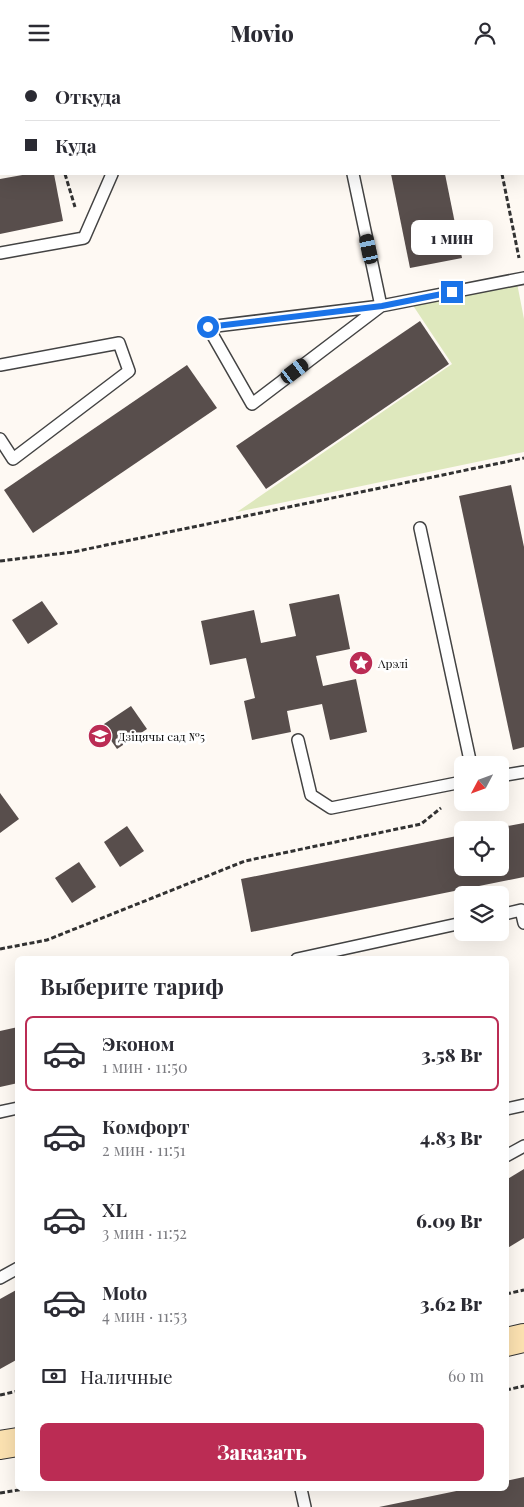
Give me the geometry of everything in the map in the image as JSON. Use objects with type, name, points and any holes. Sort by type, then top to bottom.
[{"type":"main road","points":[[509,1341],[524,1338]]},
{"type":"main road","points":[[0,1445],[15,1442]]},
{"type":"lane","points":[[0,253],[84,237],[112,175]]},
{"type":"lane","points":[[353,175],[382,306]]},
{"type":"lane","points":[[382,306],[252,403],[208,327],[382,306],[524,278]]},
{"type":"lane","points":[[0,365],[119,343],[128,371],[13,459],[0,439]]},
{"type":"lane","points":[[420,528],[469,756]]},
{"type":"lane","points":[[298,741],[311,795],[331,808],[454,784]]},
{"type":"lane","points":[[509,774],[524,772]]},
{"type":"lane","points":[[509,913],[521,911],[524,923]]},
{"type":"lane","points":[[311,956],[454,925]]},
{"type":"lane","points":[[509,1108],[524,1105]]},
{"type":"lane","points":[[0,1112],[15,1109]]},
{"type":"lane","points":[[509,1154],[524,1146]]},
{"type":"lane","points":[[0,1278],[15,1270]]},
{"type":"lane","points":[[302,1491],[305,1507]]},
{"type":"path","points":[[502,175],[524,278]]},
{"type":"path","points":[[0,561],[73,552],[524,458]]},
{"type":"path","points":[[0,949],[47,940],[245,861],[421,824],[442,807]]},
{"type":"path","points":[[509,1293],[524,1290]]},
{"type":"path","points":[[509,1389],[524,1386]]},
{"type":"path","points":[[0,1395],[15,1392]]},
{"type":"path","points":[[0,1493],[15,1491]]},
{"type":"green space","points":[[517,283],[524,319],[524,452],[237,512],[452,364],[412,304]]},
{"type":"building","points":[[22,175],[54,175],[63,221],[0,234],[0,179]]},
{"type":"building","points":[[391,175],[445,175],[462,258],[410,268]]},
{"type":"building","points":[[420,321],[449,364],[266,489],[236,446]]},
{"type":"building","points":[[187,365],[217,408],[33,533],[4,490]]},
{"type":"building","points":[[511,485],[524,547],[524,747],[513,750],[459,496]]},
{"type":"building","points":[[339,594],[350,649],[316,656],[323,686],[356,679],[367,732],[330,740],[322,704],[287,711],[291,732],[252,740],[244,701],[255,698],[246,658],[210,665],[201,621],[254,610],[261,643],[296,636],[289,604]]},
{"type":"building","points":[[42,601],[58,624],[28,644],[12,620]]},
{"type":"building","points":[[131,706],[147,729],[117,749],[101,726]]},
{"type":"building","points":[[0,793],[19,819],[0,833]]},
{"type":"building","points":[[524,823],[524,877],[479,886],[454,886],[454,891],[251,932],[241,879],[454,837],[454,876],[509,876],[509,826]]},
{"type":"building","points":[[127,826],[144,851],[120,867],[104,842]]},
{"type":"building","points":[[79,862],[96,887],[72,903],[55,878]]},
{"type":"building","points":[[15,1028],[15,1084],[0,1087],[0,1031]]},
{"type":"building","points":[[524,1169],[524,1238],[509,1247],[509,1178]]},
{"type":"building","points":[[15,1291],[15,1361],[0,1369],[0,1299]]},
{"type":"building","points":[[524,1477],[524,1507],[379,1507],[456,1491],[509,1491],[509,1480]]},
{"type":"place","name":"Арэлі","points":[[361,663]]},
{"type":"place","name":"Дзіцячы сад №5","points":[[100,736]]},
{"type":"route","points":[[208,327],[382,306],[452,292]]}]
